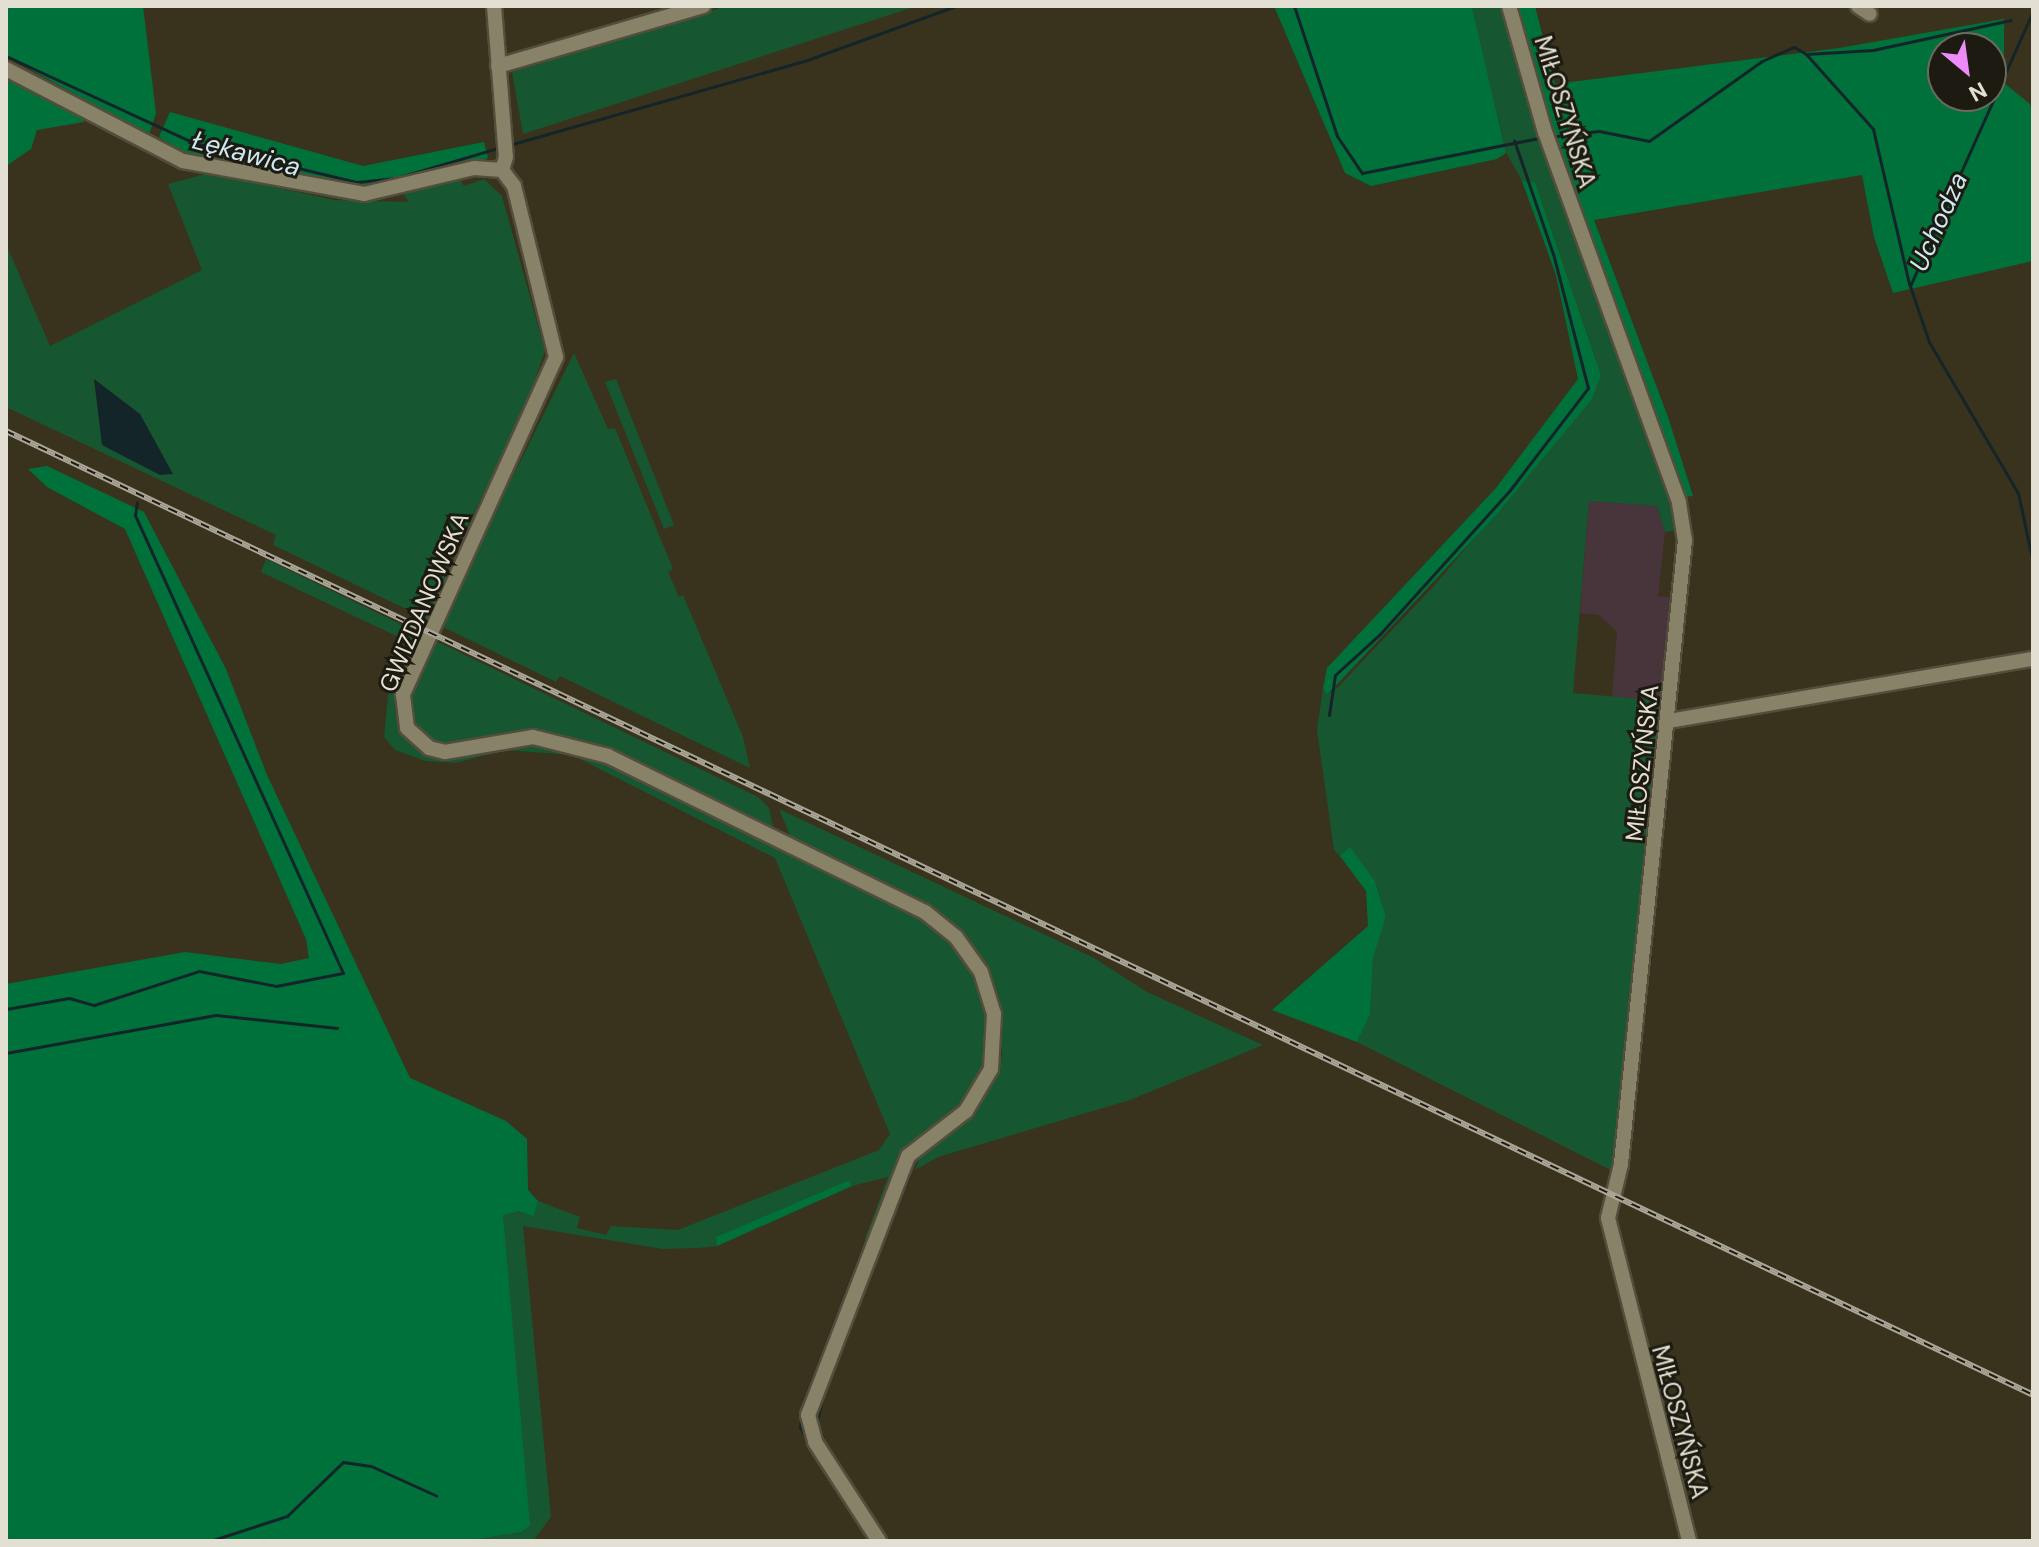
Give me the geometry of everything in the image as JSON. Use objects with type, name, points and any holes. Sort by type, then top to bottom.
[{"type":"street","points":[[6,69],[183,161],[364,194],[474,168],[502,170],[506,157],[494,6]]},
{"type":"street","points":[[498,66],[703,6]]},
{"type":"street","name":"MIŁOSZYŃSKA","points":[[1509,6],[1545,132],[1681,513],[1685,554],[1669,721],[1621,1164],[1609,1207],[1608,1231],[1689,1541]]},
{"type":"street","name":"GWIZDANOWSKA","points":[[502,170],[514,186],[556,357],[403,695],[407,728],[429,748],[445,752],[533,737],[582,746],[940,923],[981,972],[994,1014],[995,1041],[978,1098],[908,1156],[808,1415],[815,1442],[879,1541]]},
{"type":"street","points":[[1669,721],[2033,659]]},
{"type":"shaded area","points":[[94,379],[140,414],[173,474],[160,475],[102,445]]},
{"type":"shaded area","points":[[1589,501],[1657,506],[1665,532],[1658,596],[1674,598],[1665,701],[1612,697],[1617,632],[1599,615],[1580,613]]},
{"type":"green space","points":[[6,6],[143,6],[156,113],[149,135],[6,56]]},
{"type":"green space","points":[[727,6],[917,6],[523,134],[512,72]]},
{"type":"green space","points":[[1274,6],[1472,6],[1506,153],[1497,159],[1371,186],[1345,173]]},
{"type":"green space","points":[[1472,6],[1505,6],[1566,211],[1657,455],[1679,530],[1665,532],[1657,506],[1589,501],[1573,693],[1665,701],[1645,840],[1613,1171],[1357,1042],[1370,1015],[1373,958],[1386,917],[1375,881],[1350,848],[1340,856],[1334,850],[1317,730],[1323,688],[1327,695],[1337,688],[1434,586],[1591,399],[1601,375],[1535,182],[1522,181],[1506,152]]},
{"type":"green space","points":[[1518,6],[1535,6],[1555,84],[1839,48],[1927,33],[1927,112],[2007,112],[2007,85],[2030,104],[2033,117],[2033,261],[1893,293],[1874,237],[1862,175],[1594,220],[1668,417],[1693,496],[1683,497],[1563,167]]},
{"type":"green space","points":[[2004,19],[2004,32],[1930,32]]},
{"type":"green space","points":[[6,75],[81,113],[84,122],[37,130],[31,149],[6,166]]},
{"type":"green space","points":[[170,112],[363,166],[484,142],[488,158],[368,189],[192,157],[159,137]]},
{"type":"green space","points":[[209,173],[335,200],[409,202],[403,194],[459,178],[464,186],[484,179],[502,196],[545,351],[525,408],[443,576],[450,580],[431,621],[273,545],[276,535],[6,407],[6,244],[50,346],[202,270],[168,184]]},
{"type":"green space","points":[[1522,181],[1535,182],[1601,375],[1592,399],[1497,514],[1327,695],[1323,688],[1327,668],[1496,488],[1578,379],[1556,275]]},
{"type":"green space","points":[[574,353],[608,429],[615,428],[673,569],[668,572],[679,597],[683,595],[743,737],[750,768],[560,676],[556,682],[439,625]]},
{"type":"green space","points":[[616,379],[674,525],[664,529],[605,382]]},
{"type":"green space","points":[[47,466],[144,512],[226,669],[267,775],[410,1078],[506,1121],[527,1139],[528,1190],[538,1201],[533,1217],[519,1211],[503,1215],[530,1525],[521,1532],[467,1541],[6,1541],[6,984],[185,952],[281,964],[309,958],[306,939],[125,529],[47,487],[28,469]]},
{"type":"green space","points":[[266,559],[423,635],[399,687],[395,711],[412,743],[426,753],[457,758],[534,742],[605,761],[922,916],[953,941],[976,975],[988,1016],[985,1069],[974,1096],[947,1121],[935,1124],[925,1138],[905,1148],[871,1246],[863,1244],[888,1177],[852,1186],[849,1180],[717,1237],[717,1246],[663,1249],[523,1226],[551,1517],[533,1541],[467,1541],[521,1532],[503,1214],[519,1211],[532,1217],[538,1201],[580,1217],[577,1228],[606,1235],[611,1226],[678,1230],[879,1150],[890,1134],[775,858],[572,755],[506,750],[455,763],[426,761],[395,750],[384,737],[388,695],[409,642],[261,572]]},
{"type":"green space","points":[[436,641],[758,797],[769,808],[774,831],[618,755],[561,735],[518,731],[458,745],[431,741],[408,714],[414,680]]},
{"type":"green space","points":[[779,809],[1094,958],[1147,992],[1263,1045],[1130,1100],[938,1157],[915,1170],[921,1154],[974,1117],[996,1076],[1002,1055],[1000,1001],[991,976],[961,933],[937,914],[792,840]]},
{"type":"green space","points":[[1350,847],[1375,881],[1386,917],[1373,958],[1370,1015],[1357,1042],[1272,1010],[1368,926],[1366,891],[1340,856]]},
{"type":"green space","points":[[849,1180],[852,1186],[717,1246],[716,1237]]},
{"type":"waterway","name":"Łękawica","points":[[509,145],[810,59],[956,6]]},
{"type":"waterway","points":[[1294,6],[1337,136],[1362,173],[1538,138]]},
{"type":"waterway","name":"Uchodza","points":[[2033,11],[1910,286],[1929,342],[2018,493],[2033,563]]},
{"type":"waterway","points":[[1557,136],[1599,131],[1649,141],[1762,61],[1794,47],[1806,54],[1873,50],[2011,20]]},
{"type":"waterway","points":[[1806,54],[1873,129],[1909,284]]},
{"type":"waterway","name":"Łękawica","points":[[6,56],[194,143],[357,182],[396,178],[498,148]]},
{"type":"waterway","points":[[1329,715],[1335,675],[1380,634],[1510,490],[1588,388],[1553,254],[1514,140]]},
{"type":"waterway","points":[[6,1009],[69,998],[94,1005],[199,971],[276,986],[343,973],[135,515],[137,502]]},
{"type":"waterway","points":[[6,1053],[216,1015],[337,1028]]},
{"type":"waterway","points":[[897,1205],[909,1175]]},
{"type":"waterway","points":[[808,1440],[800,1427],[803,1403],[866,1240]]},
{"type":"waterway","points":[[822,1399],[817,1421],[823,1440],[858,1495]]},
{"type":"waterway","points":[[210,1541],[287,1516],[343,1462],[371,1466],[437,1496]]},
{"type":"railway","points":[[6,431],[2033,1395]]}]
